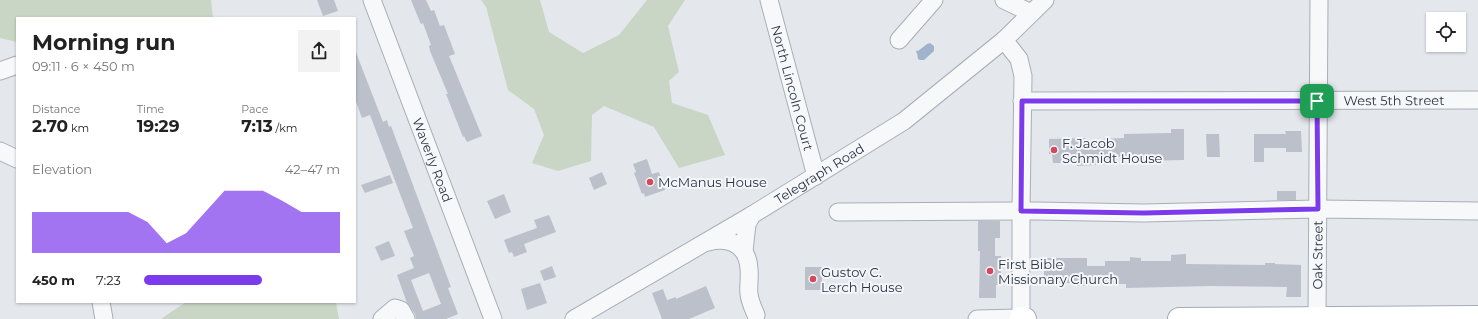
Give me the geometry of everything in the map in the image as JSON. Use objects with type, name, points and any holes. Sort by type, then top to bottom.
[{"type":"main road","points":[[1179,319],[1478,317]]},
{"type":"street","name":"Waverly Road","points":[[372,0],[493,319]]},
{"type":"street","name":"North Lincoln Court","points":[[769,0],[816,176]]},
{"type":"street","points":[[899,40],[934,0]]},
{"type":"street","points":[[1004,0],[1031,13]]},
{"type":"street","name":"Telegraph Road","points":[[574,319],[752,215],[904,121],[1004,40],[1044,0]]},
{"type":"street","name":"Oak Street","points":[[1317,318],[1317,101],[1319,0]]},
{"type":"street","points":[[977,319],[1023,319],[1021,211],[1022,101],[1024,76],[1019,59],[1004,40]]},
{"type":"street","points":[[0,71],[16,65]]},
{"type":"street","name":"West 5th Street","points":[[1022,101],[1478,100]]},
{"type":"street","points":[[0,151],[16,159]]},
{"type":"street","points":[[838,212],[1021,211],[1144,213],[1318,209],[1478,210]]},
{"type":"street","points":[[752,215],[748,224],[744,251],[749,268],[749,293],[755,318]]},
{"type":"street","points":[[705,243],[716,240],[725,240],[734,243],[744,251]]},
{"type":"street","points":[[101,303],[104,319]]},
{"type":"street","points":[[382,319],[395,308],[401,310],[406,319]]},
{"type":"green space","points":[[0,0],[211,0],[213,17],[16,17],[16,42],[0,38]]},
{"type":"green space","points":[[481,0],[540,0],[549,32],[583,53],[619,35],[647,0],[685,0],[668,26],[679,72],[669,81],[672,103],[708,115],[725,155],[679,168],[654,127],[604,106],[592,115],[591,161],[558,171],[532,163],[544,135],[534,109],[508,90],[486,7]]},
{"type":"green space","points":[[185,303],[336,303],[339,319],[161,319]]},
{"type":"water","points":[[930,43],[934,46],[934,51],[924,60],[918,59],[916,52],[917,50],[918,51]]},
{"type":"building","points":[[317,0],[334,0],[338,11],[323,16]]},
{"type":"building","points":[[411,0],[426,0],[431,11],[434,10],[440,26],[444,25],[455,54],[449,56],[482,136],[467,142],[464,136],[463,137],[446,94],[448,94],[430,51],[429,46],[431,45],[423,23],[421,24]]},
{"type":"building","points":[[356,53],[383,122],[387,120],[389,127],[391,126],[451,287],[448,288],[458,314],[446,319],[416,319],[415,314],[407,303],[397,275],[414,268],[410,258],[414,256],[404,231],[413,228],[370,115],[362,118],[356,102]],"holes":[[[429,273],[441,304],[423,311],[411,280]]]},
{"type":"building","points":[[1171,129],[1184,129],[1184,160],[1142,161],[1142,157],[1117,157],[1117,160],[1111,160],[1111,164],[1077,166],[1077,163],[1053,163],[1052,154],[1049,154],[1049,139],[1084,138],[1101,145],[1101,139],[1124,138],[1124,134],[1171,133]]},
{"type":"building","points":[[1285,131],[1301,131],[1302,152],[1286,152],[1286,148],[1264,148],[1264,162],[1254,162],[1254,134],[1286,134]]},
{"type":"building","points":[[1206,134],[1219,134],[1220,157],[1207,157]]},
{"type":"building","name":"McManus House","points":[[647,159],[652,174],[659,172],[665,190],[645,197],[644,193],[642,194],[634,173],[636,172],[633,164]]},
{"type":"building","points":[[602,172],[607,184],[594,190],[589,178]]},
{"type":"building","points":[[390,175],[393,183],[365,193],[361,185]]},
{"type":"building","points":[[1277,191],[1296,191],[1296,200],[1277,200]]},
{"type":"building","points":[[504,194],[511,212],[495,219],[487,201]]},
{"type":"building","points":[[549,215],[556,232],[524,244],[527,252],[514,257],[512,252],[509,253],[504,240],[537,228],[534,220]]},
{"type":"building","points":[[978,221],[1000,221],[1000,238],[995,238],[995,256],[1001,256],[1001,285],[996,285],[996,298],[979,298],[980,251],[978,251]]},
{"type":"building","points":[[389,241],[395,256],[381,261],[375,247]]},
{"type":"building","points":[[1186,254],[1186,264],[1265,265],[1265,263],[1275,263],[1301,265],[1301,297],[1286,297],[1287,287],[1210,286],[1126,288],[1126,284],[1089,284],[1089,286],[1077,286],[1076,283],[1046,283],[1046,277],[1044,277],[1046,258],[1087,258],[1087,266],[1105,266],[1105,261],[1130,261],[1130,257],[1141,258],[1141,261],[1171,261],[1171,255]]},
{"type":"building","points":[[552,266],[556,277],[544,281],[540,271]]},
{"type":"building","name":"Gustov C. Lerch House","points":[[805,267],[822,267],[822,290],[805,290]]},
{"type":"building","points":[[540,283],[547,303],[527,310],[521,289]]},
{"type":"building","points":[[706,286],[715,308],[689,319],[662,319],[652,293],[663,289],[667,300],[676,297],[676,299]]},
{"type":"place","name":"F. Jacob Schmidt House","points":[[1054,150]]},
{"type":"place","name":"McManus House","points":[[650,182]]},
{"type":"place","name":"First Bible Missionary Church","points":[[990,271]]},
{"type":"place","name":"Gustov C. Lerch House","points":[[813,279]]},
{"type":"route","points":[[1022,101],[1317,101],[1318,209],[1144,213],[1021,211],[1022,101]]}]
